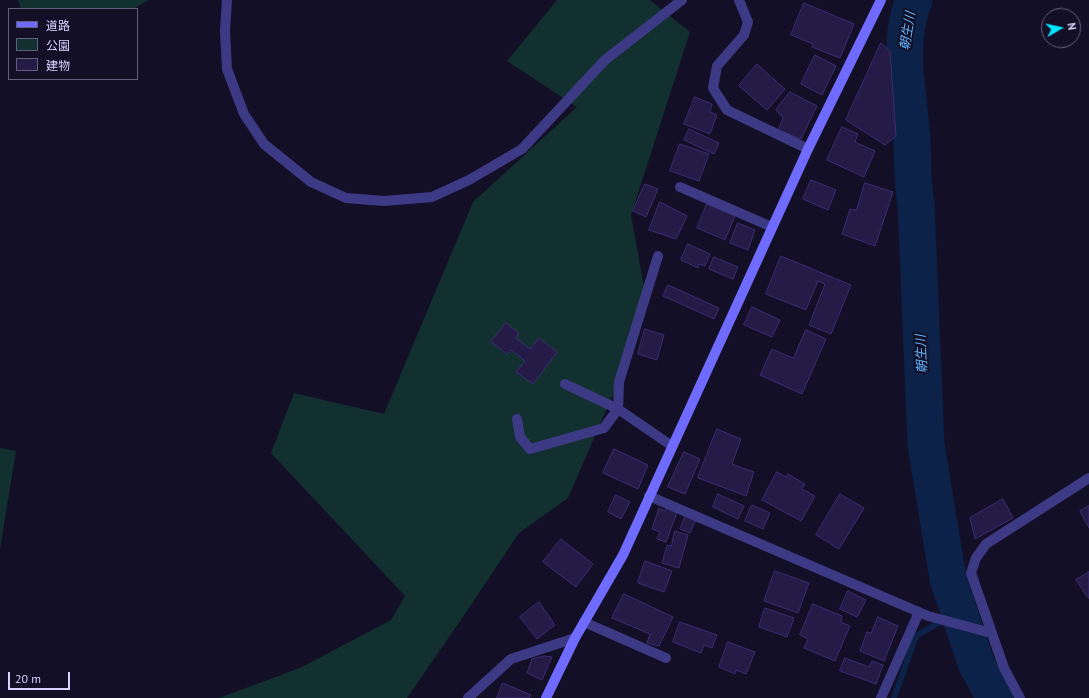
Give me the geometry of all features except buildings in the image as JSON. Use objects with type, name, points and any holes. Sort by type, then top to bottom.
[{"type":"street","points":[[227,0],[225,31],[227,69],[244,114],[264,144],[311,182],[346,198],[384,201],[432,197],[470,180],[522,149],[605,60],[682,0]]},
{"type":"street","points":[[739,0],[748,22],[744,35],[717,66],[713,88],[727,110],[808,149]]},
{"type":"street","points":[[546,698],[575,638],[623,554],[808,149],[881,0]]},
{"type":"street","points":[[680,186],[772,227]]},
{"type":"street","points":[[517,419],[520,437],[530,449],[604,428],[618,408],[619,382],[658,256]]},
{"type":"street","points":[[565,384],[618,408],[672,446]]},
{"type":"street","points":[[1020,698],[1004,668],[971,573],[976,558],[986,544],[1089,478]]},
{"type":"street","points":[[650,496],[924,614],[991,633]]},
{"type":"street","points":[[881,698],[924,614]]},
{"type":"street","points":[[584,622],[666,658]]},
{"type":"street","points":[[468,698],[511,659],[575,638]]},
{"type":"green space","points":[[18,0],[149,0],[135,8],[21,8]]},
{"type":"green space","points":[[557,0],[650,0],[690,32],[631,215],[644,287],[621,376],[568,498],[519,533],[407,698],[219,698],[302,667],[391,620],[405,596],[271,453],[294,393],[384,414],[473,202],[577,107],[507,61]]},
{"type":"green space","points":[[0,448],[16,451],[0,549]]},
{"type":"waterway","name":"朝生川","points":[[914,0],[906,34],[905,69],[912,140],[913,180],[916,204],[926,445],[948,579],[976,663],[995,698]]},
{"type":"waterway","points":[[894,698],[916,636],[959,611]]}]
